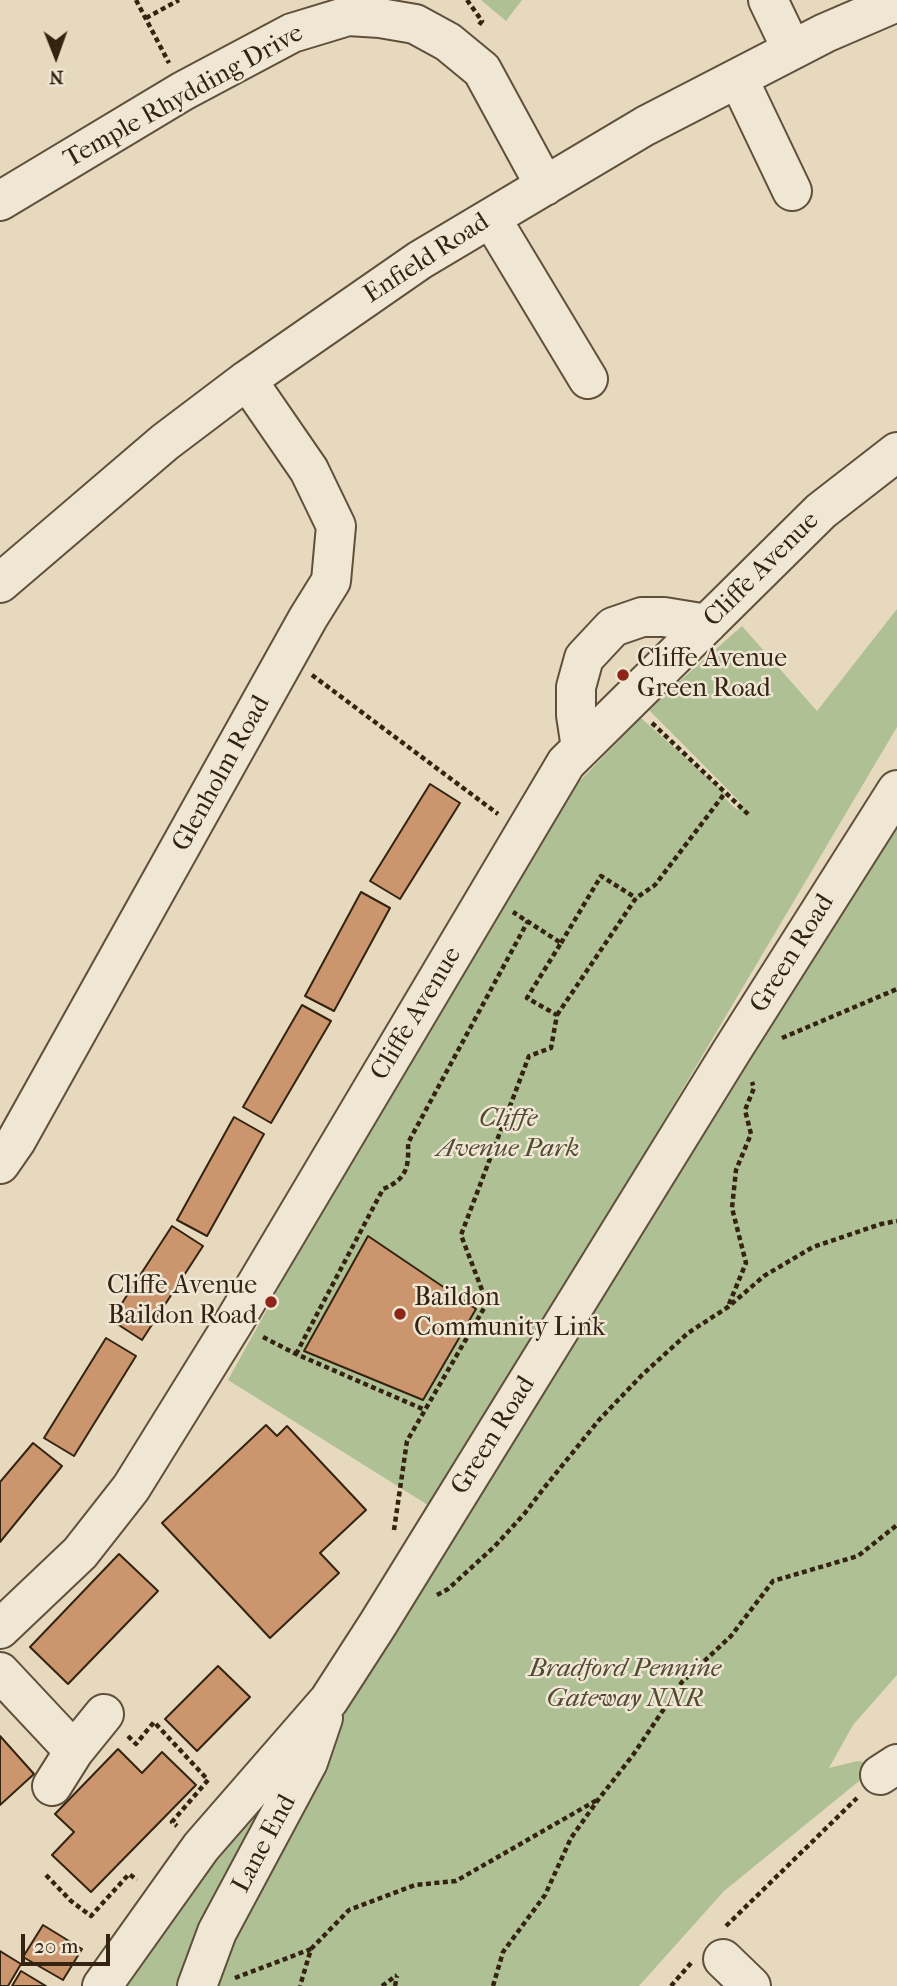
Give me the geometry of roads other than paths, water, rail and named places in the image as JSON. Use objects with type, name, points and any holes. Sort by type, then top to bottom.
[{"type":"street","points":[[768,0],[792,50]]},
{"type":"street","name":"Enfield Road","points":[[0,583],[165,442],[247,380],[420,260],[645,126],[825,33],[897,2]]},
{"type":"street","name":"Temple Rhydding Drive","points":[[0,201],[183,91],[292,33],[348,16],[415,24],[448,42],[482,70],[545,186]]},
{"type":"street","points":[[738,78],[792,191]]},
{"type":"street","points":[[491,218],[588,379]]},
{"type":"street","name":"Glenholm Road","points":[[0,1164],[16,1141],[331,581],[336,526],[309,470],[247,380]]},
{"type":"street","name":"Cliffe Avenue","points":[[1,1625],[79,1553],[131,1488],[234,1322],[566,763],[821,511],[897,452]]},
{"type":"street","points":[[581,748],[576,715],[576,687],[584,658],[613,627],[642,617],[664,617],[707,624]]},
{"type":"street","name":"Green Road","points":[[102,1986],[201,1847],[329,1700],[897,790]]},
{"type":"street","points":[[0,1672],[75,1751]]},
{"type":"street","name":"Lane End","points":[[212,1984],[217,1932],[308,1762],[329,1700]]},
{"type":"street","points":[[52,1786],[104,1714]]},
{"type":"street","points":[[713,1950],[751,1986]]},
{"type":"place","name":"Cliffe Avenue Green Road","points":[[623,675]]},
{"type":"place","name":"Cliffe Avenue Baildon Road","points":[[271,1302]]},
{"type":"place","name":"Baildon Community Link","points":[[400,1314]]},
{"type":"park label","name":"Cliffe Avenue Park","points":[[508,1135]]},
{"type":"park label","name":"Bradford Pennine Gateway NNR","points":[[625,1685]]}]
